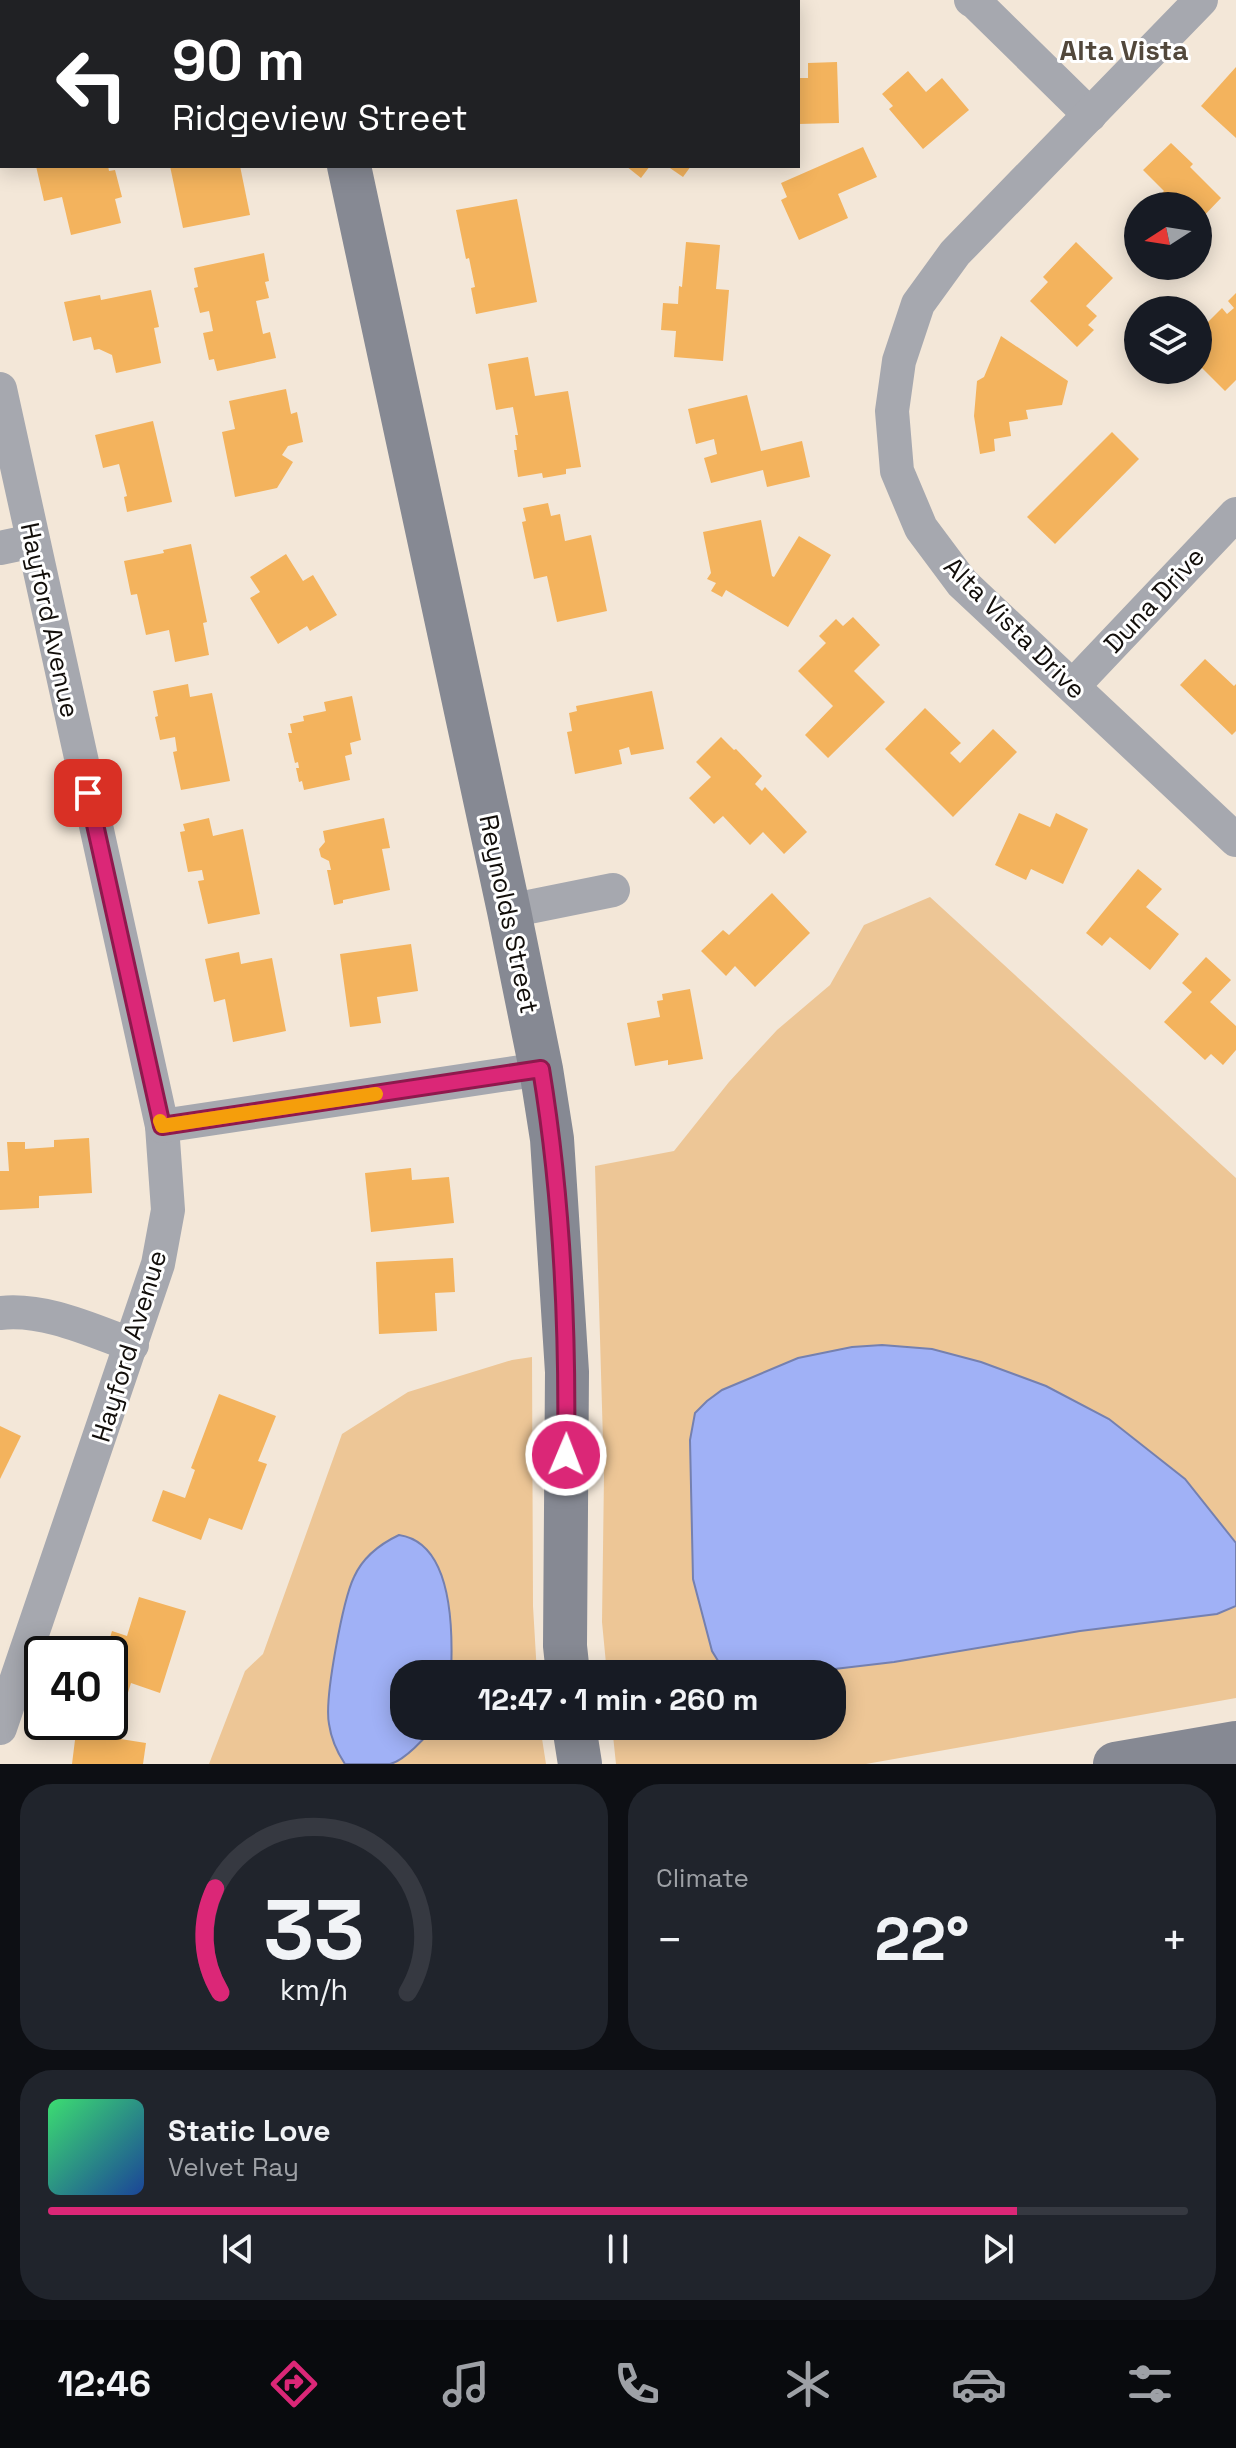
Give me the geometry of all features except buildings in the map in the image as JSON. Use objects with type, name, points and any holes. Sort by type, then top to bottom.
[{"type":"street","points":[[971,0],[1090,115]]},
{"type":"street","name":"Alta Vista Drive","points":[[1201,0],[955,253],[918,304],[899,361],[892,411],[897,471],[921,528],[962,583],[1236,840]]},
{"type":"street","name":"Reynolds Street","points":[[349,168],[509,911],[552,1139],[567,1372],[566,1660]]},
{"type":"street","name":"Hayford Avenue","points":[[0,389],[162,1126],[168,1210],[158,1264],[132,1345],[0,1728]]},
{"type":"street","name":"Duna Drive","points":[[1073,686],[1236,514]]},
{"type":"street","points":[[0,548],[33,541]]},
{"type":"street","points":[[509,911],[613,890]]},
{"type":"street","points":[[162,1126],[541,1069]]},
{"type":"street","points":[[0,1313],[14,1311],[56,1318],[132,1345]]},
{"type":"street","points":[[576,1740],[580,1764]]},
{"type":"street","points":[[1115,1764],[1236,1743]]},
{"type":"shaded area","points":[[930,897],[1236,1178],[1236,1698],[866,1764],[616,1764],[613,1740],[846,1740],[846,1660],[606,1660],[602,1622],[604,1476],[595,1166],[674,1151],[729,1082],[777,1030],[830,985],[864,925]]},
{"type":"shaded area","points":[[532,1357],[533,1606],[536,1660],[390,1660],[390,1740],[542,1740],[546,1764],[209,1764],[245,1671],[263,1654],[342,1434],[408,1392],[512,1360]]},
{"type":"water","points":[[882,1345],[932,1349],[981,1362],[1046,1386],[1109,1419],[1185,1479],[1236,1543],[1236,1606],[1217,1614],[1080,1631],[846,1668],[846,1660],[718,1660],[712,1651],[693,1579],[690,1440],[695,1413],[722,1390],[798,1358],[852,1347]]},
{"type":"water","points":[[399,1535],[417,1542],[430,1554],[440,1571],[446,1591],[451,1660],[390,1660],[390,1740],[422,1740],[408,1754],[390,1764],[345,1764],[329,1724],[332,1673],[354,1577],[367,1557]]},
{"type":"slow traffic","points":[[160,1121],[162,1126],[376,1094]]},
{"type":"district","name":"Alta Vista","points":[[1124,50]]},
{"type":"route","points":[[88,793],[162,1126],[541,1069],[552,1139],[559,1225],[567,1372],[566,1455]]}]
